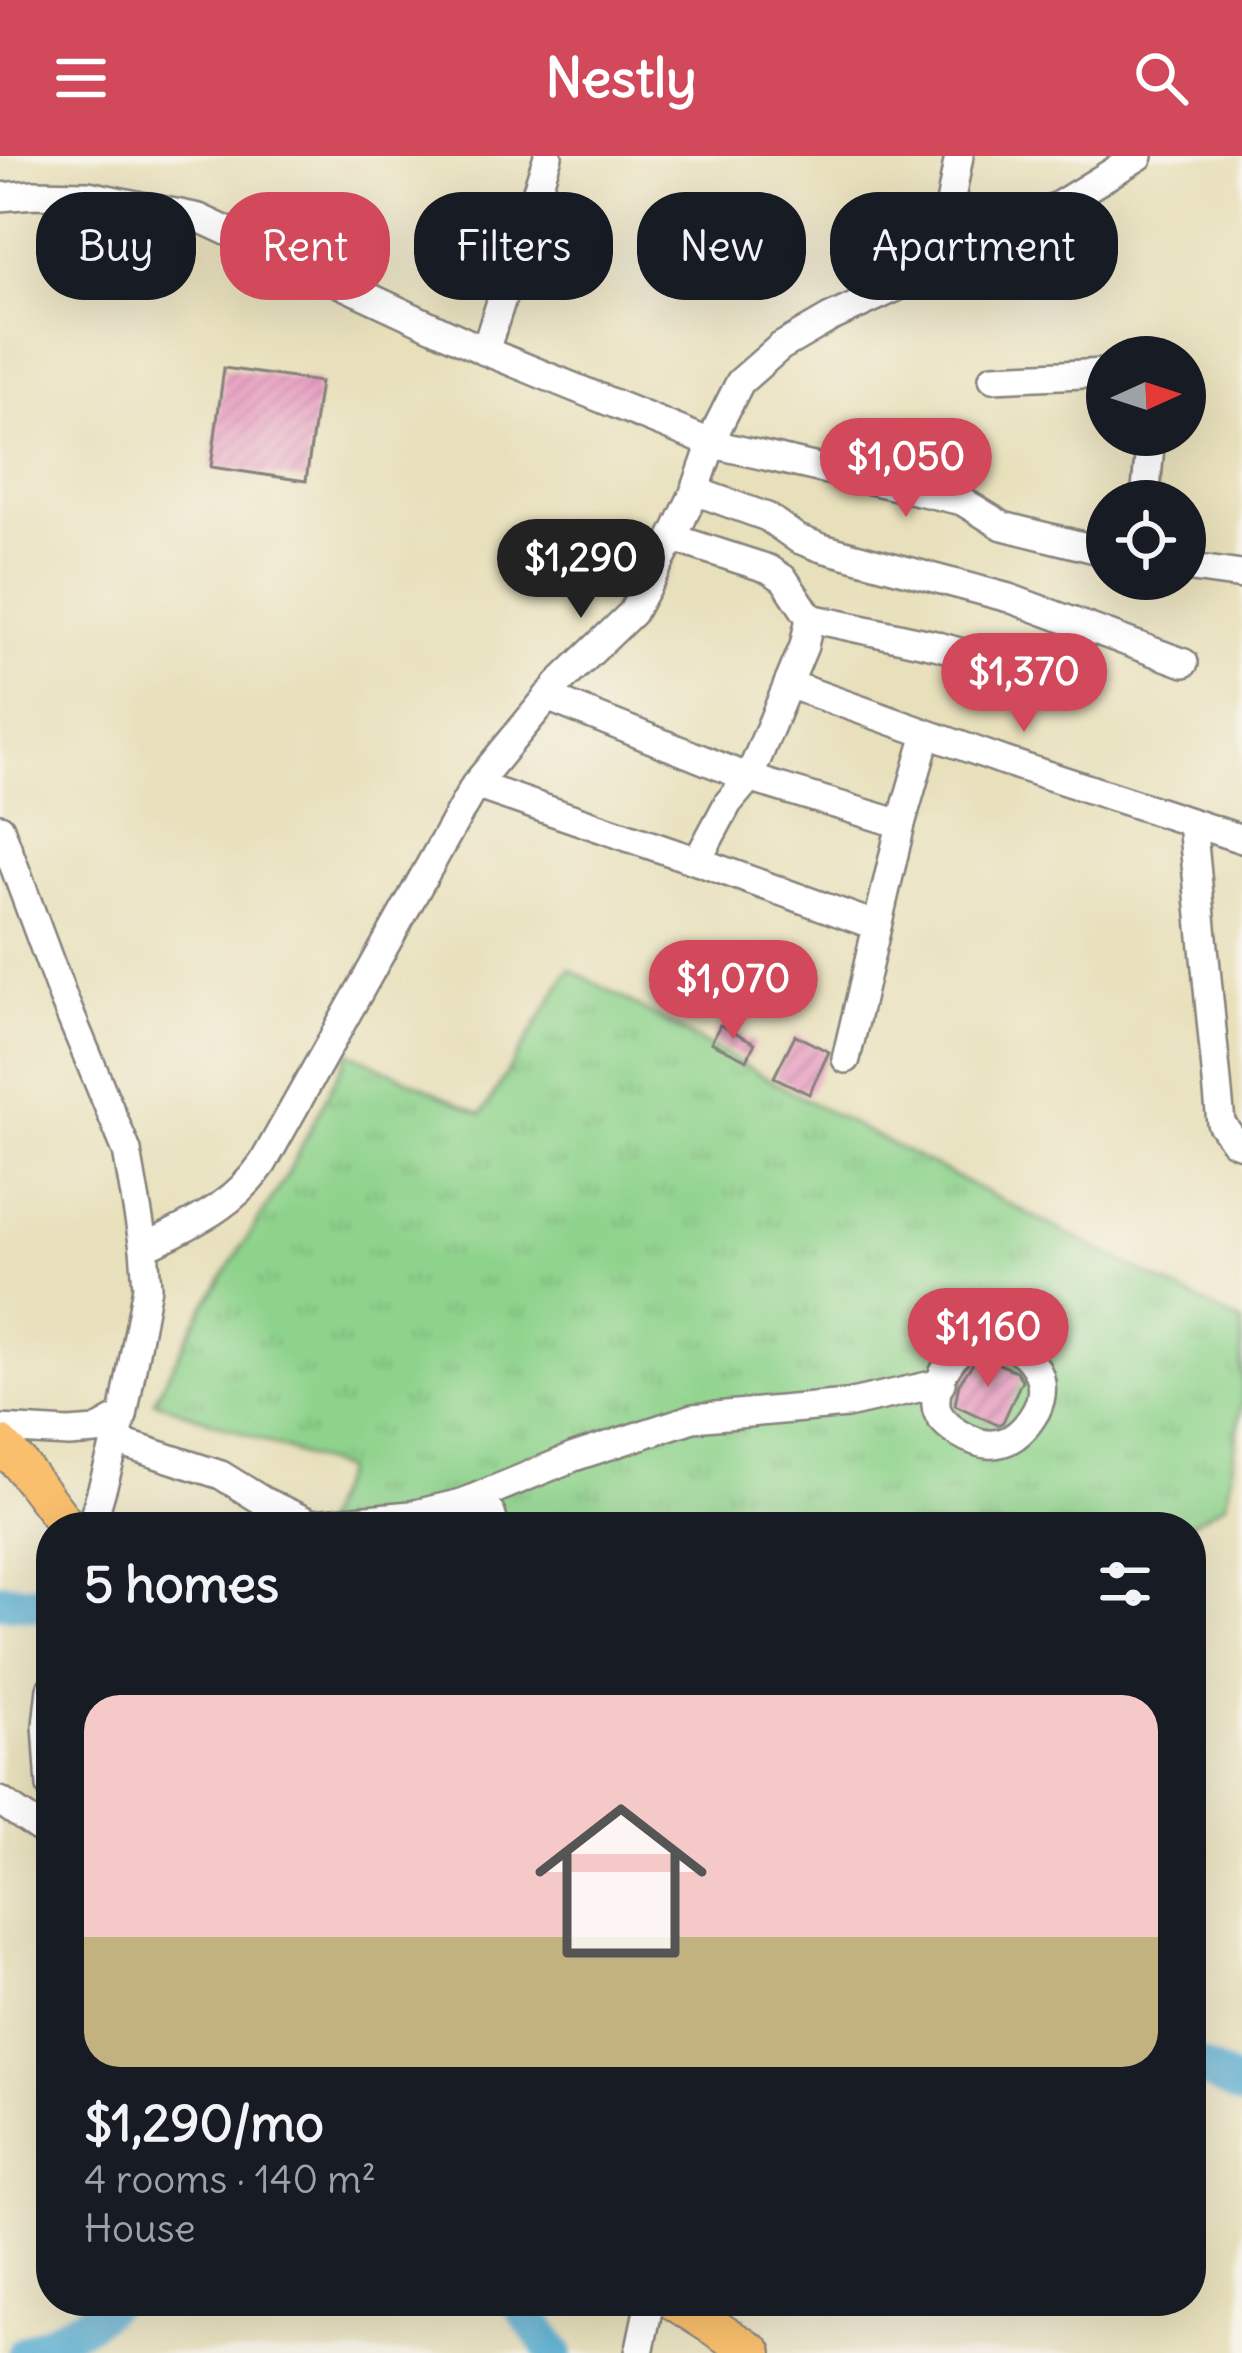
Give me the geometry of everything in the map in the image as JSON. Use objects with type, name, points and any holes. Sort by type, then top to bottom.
[{"type":"main road","points":[[0,1444],[60,1512]]},
{"type":"main road","points":[[696,2316],[754,2353]]},
{"type":"street","points":[[485,351],[548,156]]},
{"type":"street","points":[[952,192],[959,156]]},
{"type":"street","points":[[1080,192],[1139,156]]},
{"type":"street","points":[[0,197],[88,195],[199,218],[485,351],[713,444],[962,501],[1003,526],[1086,547]]},
{"type":"street","points":[[143,1248],[224,1206],[263,1163],[475,785],[547,697],[632,613],[674,538],[740,382],[780,347],[869,300]]},
{"type":"street","points":[[993,378],[1086,374]]},
{"type":"street","points":[[695,491],[767,518],[822,548],[1010,598],[1184,663]]},
{"type":"street","points":[[674,538],[769,569],[784,579],[810,618],[935,645],[1035,674]]},
{"type":"street","points":[[1206,570],[1242,575]]},
{"type":"street","points":[[698,861],[728,803],[748,778],[804,646],[810,618]]},
{"type":"street","points":[[788,684],[1242,839]]},
{"type":"street","points":[[547,697],[748,778],[901,824]]},
{"type":"street","points":[[846,1059],[927,734]]},
{"type":"street","points":[[475,785],[877,926]]},
{"type":"street","points":[[1192,823],[1221,1124],[1242,1144]]},
{"type":"street","points":[[0,828],[127,1151],[143,1248],[146,1287],[120,1428],[78,1512]]},
{"type":"street","points":[[424,1512],[462,1503],[574,1457],[693,1418],[824,1407],[940,1383]]},
{"type":"street","points":[[0,1429],[82,1432],[120,1428],[221,1475],[276,1512]]},
{"type":"street","points":[[462,1503],[478,1504],[488,1512]]},
{"type":"street","points":[[0,1802],[36,1826]]},
{"type":"street","points":[[639,2353],[647,2316]]},
{"type":"green space","points":[[570,969],[817,1106],[1242,1323],[1242,1403],[1226,1503],[1206,1515],[326,1512],[344,1470],[154,1401],[202,1310],[287,1175],[349,1052],[482,1114]]},
{"type":"building","points":[[224,368],[320,382],[306,481],[211,467]]},
{"type":"building","points":[[720,1025],[755,1043],[747,1060],[711,1042]]},
{"type":"building","points":[[795,1035],[829,1052],[809,1094],[774,1077]]},
{"type":"building","points":[[977,1358],[1016,1371],[1022,1380],[998,1425],[955,1405],[959,1383]]},
{"type":"waterway","points":[[0,1600],[36,1603]]},
{"type":"waterway","points":[[1206,2071],[1242,2089]]},
{"type":"waterway","points":[[25,2353],[94,2316]]},
{"type":"waterway","points":[[529,2316],[555,2353]]}]
